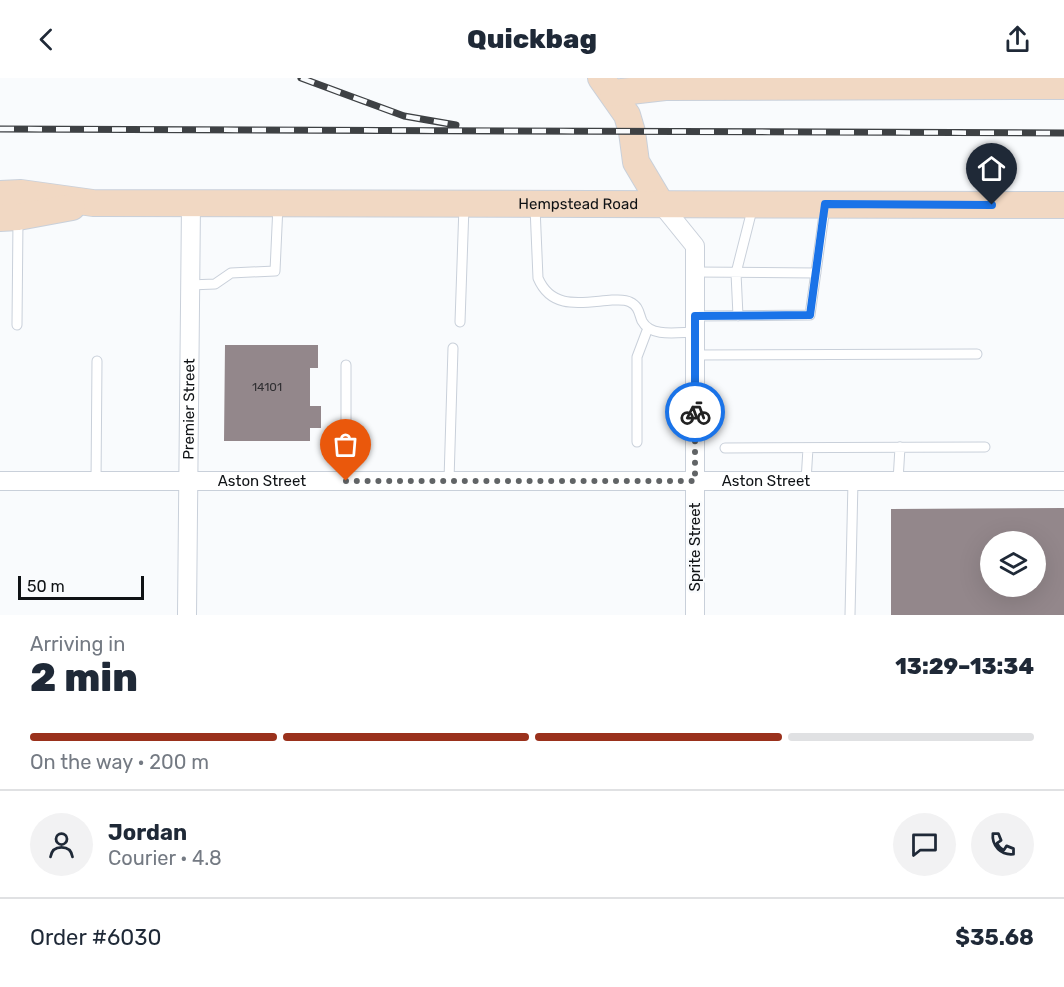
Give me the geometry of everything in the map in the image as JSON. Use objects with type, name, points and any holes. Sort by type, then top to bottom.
[{"type":"main road","points":[[607,86],[679,82],[872,82],[1064,86]]},
{"type":"main road","points":[[607,86],[627,115],[636,162],[661,204]]},
{"type":"main road","name":"Hempstead Road","points":[[0,194],[21,194],[93,203],[1064,205]]},
{"type":"main road","name":"Hempstead Road","points":[[9,217],[93,203]]},
{"type":"street","name":"Premier Street","points":[[187,615],[191,203]]},
{"type":"street","name":"Sprite Street","points":[[661,204],[695,246],[694,615]]},
{"type":"street","name":"Aston Street","points":[[0,481],[1064,481]]},
{"type":"lane","points":[[190,285],[215,284],[231,273],[275,271],[278,203]]},
{"type":"lane","points":[[460,322],[464,203]]},
{"type":"lane","points":[[535,203],[538,278],[542,288],[550,296],[560,301],[623,300],[630,302],[636,306],[648,328],[657,332],[738,316],[810,315],[825,204]]},
{"type":"lane","points":[[738,316],[736,273],[753,204]]},
{"type":"lane","points":[[9,217],[16,325]]},
{"type":"lane","points":[[695,272],[816,273]]},
{"type":"lane","points":[[637,442],[637,357],[648,328]]},
{"type":"lane","points":[[449,480],[453,348]]},
{"type":"lane","points":[[695,355],[977,354]]},
{"type":"lane","points":[[96,482],[97,361]]},
{"type":"lane","points":[[346,365],[346,481]]},
{"type":"lane","points":[[898,481],[900,447]]},
{"type":"lane","points":[[726,448],[985,447]]},
{"type":"lane","points":[[806,481],[808,448]]},
{"type":"lane","points":[[850,615],[853,481]]},
{"type":"building","points":[[225,345],[318,345],[318,368],[310,368],[310,406],[321,406],[321,428],[310,428],[310,441],[224,441]]},
{"type":"building","points":[[1064,508],[1064,615],[891,615],[891,509]]},
{"type":"railway","points":[[301,78],[404,116],[456,125]]},
{"type":"railway","points":[[0,129],[1064,133]]},
{"type":"way so far","points":[[346,481],[695,481],[695,412]]},
{"type":"route","points":[[695,412],[695,316],[810,315],[825,204],[992,205]]}]
